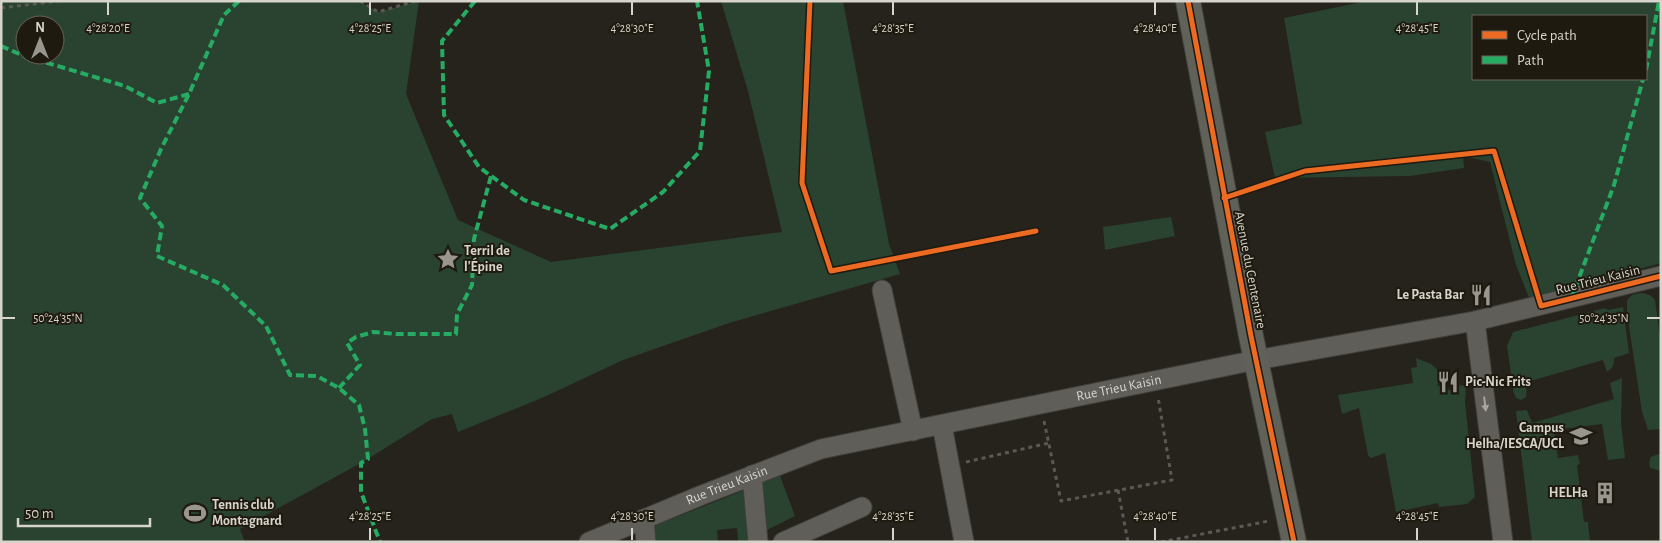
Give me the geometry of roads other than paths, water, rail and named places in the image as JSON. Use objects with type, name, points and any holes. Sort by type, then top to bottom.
[{"type":"main road","name":"Avenue du Centenaire","points":[[1188,1],[1256,360],[1294,542]]},
{"type":"street","name":"Rue Trieu Kaisin","points":[[589,542],[752,475],[821,449],[1256,360],[1475,321],[1661,276]]},
{"type":"street","points":[[882,290],[913,430]]},
{"type":"street","points":[[1475,321],[1503,542]]},
{"type":"street","points":[[942,425],[964,542]]},
{"type":"street","points":[[752,475],[758,542]]},
{"type":"street","points":[[783,542],[862,507]]},
{"type":"street","points":[[644,519],[646,542]]},
{"type":"place","name":"Terril de l'Épine","points":[[448,259]]},
{"type":"place","name":"Le Pasta Bar","points":[[1481,295]]},
{"type":"place","name":"Pic-Nic Frits","points":[[1448,382]]},
{"type":"place","name":"Campus Helha/IESCA/UCL","points":[[1581,436]]},
{"type":"place","name":"HELHa","points":[[1605,493]]},
{"type":"place","name":"Tennis club Montagnard","points":[[195,513]]}]
